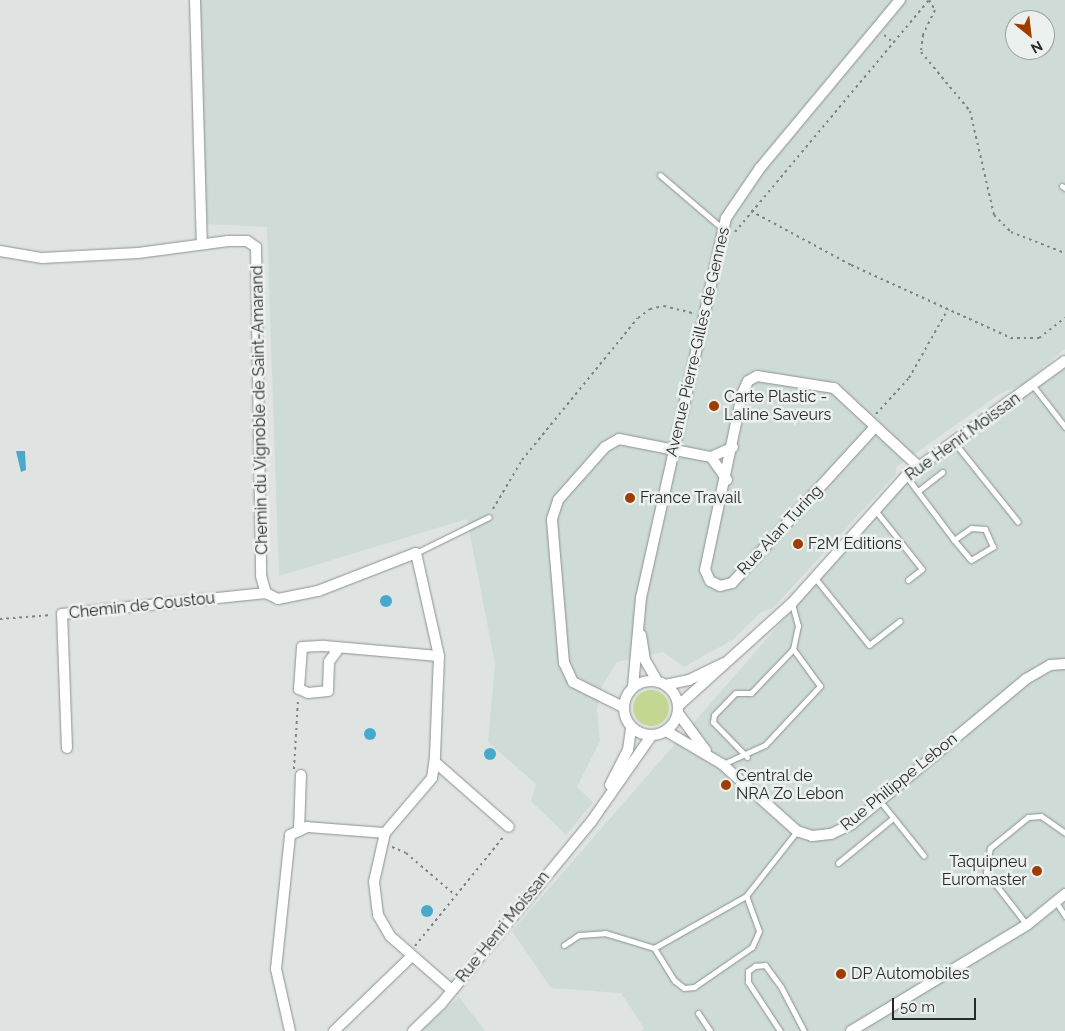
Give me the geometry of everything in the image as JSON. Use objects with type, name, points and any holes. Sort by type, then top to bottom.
[{"type":"street","points":[[195,0],[202,244]]},
{"type":"street","name":"Avenue Pierre-Gilles de Gennes","points":[[633,686],[639,622],[672,450],[701,317],[723,229],[760,168],[900,0]]},
{"type":"street","name":"Chemin du Vignoble de Saint-Amarand","points":[[0,251],[42,258],[247,241],[256,247],[260,262],[261,576],[266,593]]},
{"type":"street","name":"Rue Henri Moissan","points":[[678,710],[744,651],[792,603],[874,509],[906,476],[1034,386],[1065,361]]},
{"type":"street","name":"Rue Alan Turing","points":[[873,424],[732,583],[720,586],[710,581],[705,570],[733,447],[742,394],[748,381],[757,376],[834,388],[873,424],[918,466]]},
{"type":"street","points":[[678,710],[666,731],[652,736],[631,728],[623,706],[573,682],[564,663],[552,519],[558,500],[605,447],[619,439],[710,457],[733,447]]},
{"type":"street","points":[[710,457],[726,480]]},
{"type":"street","points":[[266,593],[278,599],[318,591],[416,553],[439,656],[435,762],[432,778],[383,838],[374,882],[378,915],[390,936],[452,990]]},
{"type":"street","name":"Chemin de Coustou","points":[[67,748],[62,614],[266,593]]},
{"type":"street","name":"Avenue Pierre-Gilles de Gennes","points":[[639,622],[645,660],[661,683]]},
{"type":"street","points":[[339,648],[329,662],[328,691],[308,693],[298,689],[302,647],[339,648],[439,656]]},
{"type":"street","name":"Rue Henri Moissan","points":[[661,683],[689,680],[744,651]]},
{"type":"street","name":"Rue Philippe Lebon","points":[[797,831],[812,836],[831,834],[879,801],[1026,679],[1050,666],[1065,664]]},
{"type":"street","points":[[623,706],[633,686],[661,683],[710,756]]},
{"type":"street","name":"Rue Henri Moissan","points":[[591,822],[628,750],[631,728]]},
{"type":"street","points":[[666,731],[722,764],[797,831]]},
{"type":"street","name":"Rue Henri Moissan","points":[[413,1031],[452,990],[591,822],[652,736]]},
{"type":"street","points":[[435,762],[509,827]]},
{"type":"street","points":[[299,831],[301,775]]},
{"type":"street","points":[[290,1031],[276,969],[290,835],[308,826],[383,838]]},
{"type":"street","points":[[851,1031],[1027,925],[1065,894]]},
{"type":"street","points":[[334,1031],[411,955]]},
{"type":"lane","points":[[660,175],[723,229]]},
{"type":"lane","points":[[1034,386],[1065,427]]},
{"type":"lane","points":[[954,441],[1018,522]]},
{"type":"lane","points":[[918,491],[942,472]]},
{"type":"lane","points":[[906,476],[954,540],[970,560],[993,547],[985,529],[970,528],[954,540]]},
{"type":"lane","points":[[874,509],[922,569],[908,580]]},
{"type":"lane","points":[[416,553],[489,517]]},
{"type":"lane","points":[[815,578],[869,645],[900,621]]},
{"type":"lane","points":[[747,757],[713,722],[714,715],[735,693],[750,693],[793,648],[798,626],[792,603]]},
{"type":"lane","points":[[722,764],[747,757],[766,745],[820,686],[793,648]]},
{"type":"lane","points":[[879,801],[924,856]]},
{"type":"lane","points":[[1027,925],[986,872],[990,848],[1028,817],[1041,816],[1065,833]]},
{"type":"lane","points":[[838,863],[894,818]]},
{"type":"lane","points":[[654,948],[746,896],[797,831]]},
{"type":"lane","points":[[564,945],[579,935],[606,933],[654,948],[675,981],[684,988],[694,987],[752,948],[759,931],[746,896]]},
{"type":"lane","points":[[1055,902],[1065,916]]},
{"type":"lane","points":[[780,1031],[748,982],[748,971],[755,966],[765,965],[781,987],[804,1031]]},
{"type":"lane","points":[[698,1013],[710,1031]]},
{"type":"path","points":[[1065,253],[1011,232],[994,215],[970,111],[921,52],[923,34],[935,10],[929,0],[751,211],[948,309],[1021,340],[1039,338],[1065,318]]},
{"type":"path","points":[[882,34],[894,42]]},
{"type":"path","points":[[489,517],[522,460],[638,318],[650,309],[664,306],[701,317]]},
{"type":"path","points":[[873,424],[909,378],[948,309]]},
{"type":"path","points":[[0,619],[62,614]]},
{"type":"path","points":[[298,689],[290,767],[301,775]]},
{"type":"path","points":[[411,955],[454,895],[509,827]]},
{"type":"path","points":[[383,838],[406,853],[454,895]]},
{"type":"shaded area","points":[[200,0],[1065,0],[1065,349],[1023,385],[1001,393],[896,467],[896,474],[773,608],[761,612],[734,639],[684,667],[663,652],[617,662],[602,686],[597,710],[600,741],[577,787],[593,802],[566,835],[531,801],[536,784],[488,742],[495,664],[467,519],[279,576],[267,227],[207,224],[199,102]]},
{"type":"shaded area","points":[[1065,356],[1065,1031],[640,1031],[644,1028],[621,993],[551,988],[512,931],[899,487]]},
{"type":"shaded area","points":[[459,997],[485,1031],[420,1031]]},
{"type":"green space","points":[[651,690],[658,691],[664,695],[668,701],[668,715],[664,721],[658,725],[651,726],[644,725],[638,721],[634,715],[633,708],[634,701],[638,695],[644,691]]},
{"type":"water","points":[[16,451],[25,451],[26,470],[21,472]]},
{"type":"water","points":[[386,595],[392,601],[386,607],[380,601]]},
{"type":"water","points":[[368,728],[372,728],[376,734],[372,740],[368,740],[364,736],[364,732]]},
{"type":"water","points":[[488,748],[492,748],[496,754],[492,760],[488,760],[484,756],[484,752]]},
{"type":"water","points":[[425,905],[429,905],[433,911],[429,917],[425,917],[421,913],[421,909]]},
{"type":"place","name":"Carte Plastic - Laline Saveurs","points":[[714,406]]},
{"type":"place","name":"France Travail","points":[[630,498]]},
{"type":"place","name":"F2M Editions","points":[[798,544]]},
{"type":"place","name":"Central de NRA Zo Lebon","points":[[726,785]]},
{"type":"place","name":"Taquipneu Euromaster","points":[[1037,871]]},
{"type":"place","name":"DP Automobiles","points":[[841,974]]}]
